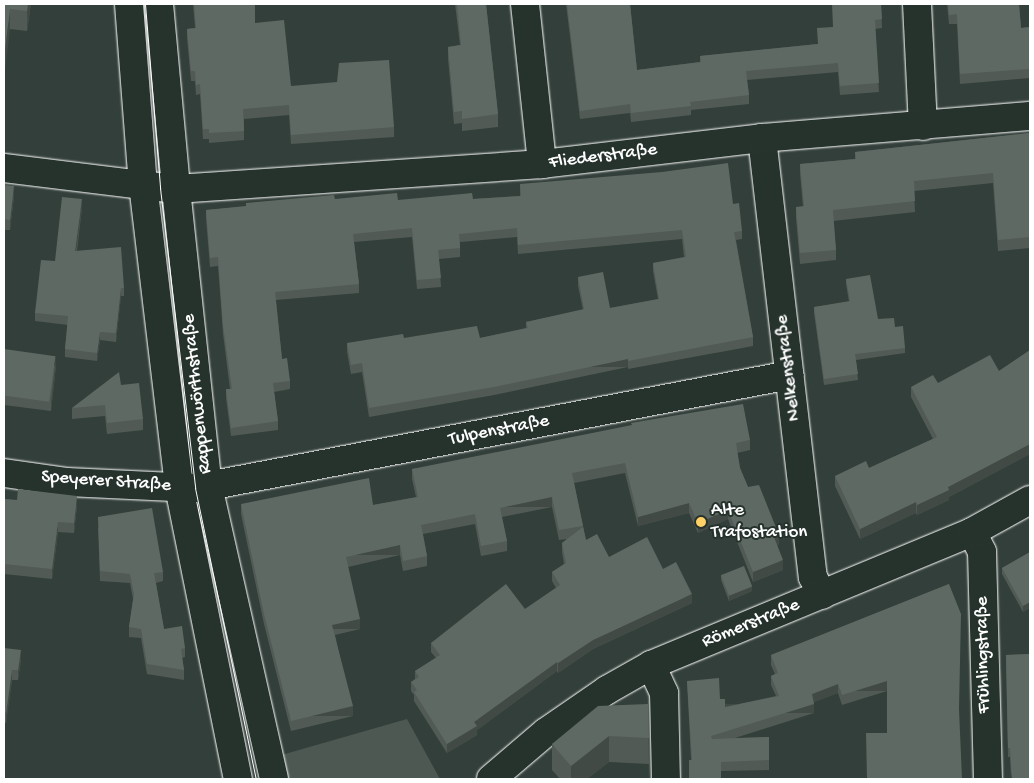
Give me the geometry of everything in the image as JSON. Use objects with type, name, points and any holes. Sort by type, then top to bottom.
[{"type":"street","name":"Rappenwörthstraße","points":[[129,4],[143,184],[179,487],[238,779]]},
{"type":"street","name":"Rappenwörthstraße","points":[[158,4],[208,486],[274,779]]},
{"type":"street","points":[[525,4],[542,164]]},
{"type":"street","points":[[917,4],[923,126]]},
{"type":"street","name":"Fliederstraße","points":[[4,168],[176,189],[542,164],[762,138],[1030,116]]},
{"type":"street","name":"Nelkenstraße","points":[[762,138],[814,577],[822,595]]},
{"type":"street","name":"Tulpenstraße","points":[[208,486],[790,375]]},
{"type":"street","name":"Speyerer Straße","points":[[4,473],[67,482],[179,487],[208,486]]},
{"type":"street","name":"Römerstraße","points":[[491,779],[546,732],[607,690],[651,666],[972,532],[1030,500]]},
{"type":"street","name":"Frühlingstraße","points":[[972,532],[982,552],[988,779]]},
{"type":"street","points":[[651,666],[664,693],[666,779]]},
{"type":"shaded area","points":[[407,719],[440,779],[284,779],[278,756]]},
{"type":"building","points":[[4,4],[28,4],[27,11],[10,9],[4,59]]},
{"type":"building","points":[[194,4],[255,4],[255,23],[284,20],[291,86],[337,82],[339,63],[389,60],[394,127],[291,135],[289,105],[243,109],[244,131],[209,133],[209,129],[203,129],[200,84],[196,85],[195,71],[191,71],[187,29],[196,28]]},
{"type":"building","points":[[457,4],[486,4],[498,114],[462,119],[462,111],[454,112],[448,47],[461,45]]},
{"type":"building","points":[[567,4],[630,4],[637,70],[701,62],[700,56],[818,44],[817,28],[833,27],[832,4],[881,4],[882,19],[875,20],[879,83],[840,86],[838,63],[746,71],[749,95],[690,102],[691,106],[631,113],[630,104],[580,111]]},
{"type":"building","points":[[948,4],[1019,4],[1021,28],[1030,27],[1030,69],[960,74],[957,14],[949,15]]},
{"type":"building","points":[[1030,133],[1030,237],[998,240],[993,173],[914,181],[915,201],[833,210],[836,250],[800,253],[796,207],[804,206],[800,164],[856,159],[855,152]]},
{"type":"building","points":[[728,163],[733,204],[739,203],[742,231],[734,232],[753,337],[628,361],[628,359],[494,387],[369,408],[362,363],[351,365],[347,343],[403,334],[404,338],[477,326],[480,338],[528,328],[526,322],[584,309],[578,277],[603,272],[610,308],[659,299],[653,263],[686,257],[682,230],[518,245],[517,228],[459,234],[460,248],[438,250],[441,278],[417,280],[412,228],[353,234],[359,284],[275,292],[282,359],[287,358],[290,381],[273,383],[278,421],[231,428],[226,389],[232,389],[223,325],[218,257],[210,258],[206,210],[246,206],[246,203],[334,195],[335,199],[397,193],[398,200],[472,193],[473,199],[521,196],[520,184],[662,172]]},
{"type":"building","points":[[4,185],[14,186],[10,220],[4,219]]},
{"type":"building","points":[[62,197],[82,199],[75,251],[121,247],[124,288],[121,288],[116,333],[100,332],[97,353],[65,349],[68,316],[35,313],[41,260],[55,261]]},
{"type":"building","points":[[870,275],[878,319],[894,318],[895,327],[903,326],[905,348],[855,354],[858,374],[824,379],[814,307],[850,301],[846,279]]},
{"type":"building","points":[[4,349],[55,356],[49,402],[4,395]]},
{"type":"building","points":[[1030,350],[1030,444],[948,487],[949,490],[917,505],[916,502],[860,529],[835,476],[866,461],[869,468],[937,437],[911,387],[933,375],[938,383],[990,355],[999,371]]},
{"type":"building","points":[[119,372],[121,385],[139,383],[143,419],[107,423],[105,405],[72,408]]},
{"type":"building","points":[[743,404],[750,440],[736,443],[740,468],[748,487],[759,485],[779,535],[774,537],[783,560],[753,572],[728,510],[698,523],[689,503],[638,517],[625,463],[572,473],[583,526],[559,530],[552,497],[500,508],[507,541],[481,546],[475,514],[421,525],[427,556],[403,561],[400,545],[346,557],[360,619],[332,625],[353,706],[291,721],[264,614],[241,504],[369,478],[373,505],[418,497],[412,469],[632,425],[631,423]]},
{"type":"building","points":[[18,489],[77,496],[74,523],[58,522],[52,569],[4,564],[4,499],[17,500]]},
{"type":"building","points":[[152,508],[163,572],[154,573],[164,629],[182,626],[185,648],[181,649],[184,670],[147,664],[141,629],[129,627],[134,594],[130,574],[100,571],[98,517]]},
{"type":"building","points":[[583,527],[586,540],[597,534],[609,557],[647,537],[663,569],[676,562],[692,594],[593,640],[557,662],[474,722],[477,726],[447,744],[414,692],[417,690],[411,682],[419,677],[415,671],[440,655],[431,643],[506,584],[525,609],[560,585],[552,572],[566,563],[562,543]]},
{"type":"building","points":[[1030,552],[1030,602],[1023,606],[1002,568]]},
{"type":"building","points":[[744,566],[752,586],[729,596],[721,575]]},
{"type":"building","points":[[949,584],[961,614],[959,709],[962,779],[867,779],[866,733],[887,733],[887,681],[842,695],[838,684],[812,694],[814,704],[711,736],[712,739],[769,737],[769,760],[721,762],[721,779],[689,779],[689,760],[692,760],[687,681],[719,678],[720,699],[725,699],[725,707],[779,696],[771,676],[778,673],[771,655]]},
{"type":"building","points":[[4,648],[21,650],[18,670],[12,670],[6,713],[4,712]]},
{"type":"building","points":[[1030,654],[1030,779],[1012,779],[1010,748],[1008,748],[1006,655]]},
{"type":"building","points":[[648,704],[649,738],[609,736],[571,766],[552,744],[598,706]]},
{"type":"tram line","points":[[145,4],[160,188],[195,488],[256,779]]},
{"type":"place","name":"Alte Trafostation","points":[[701,522]]}]
